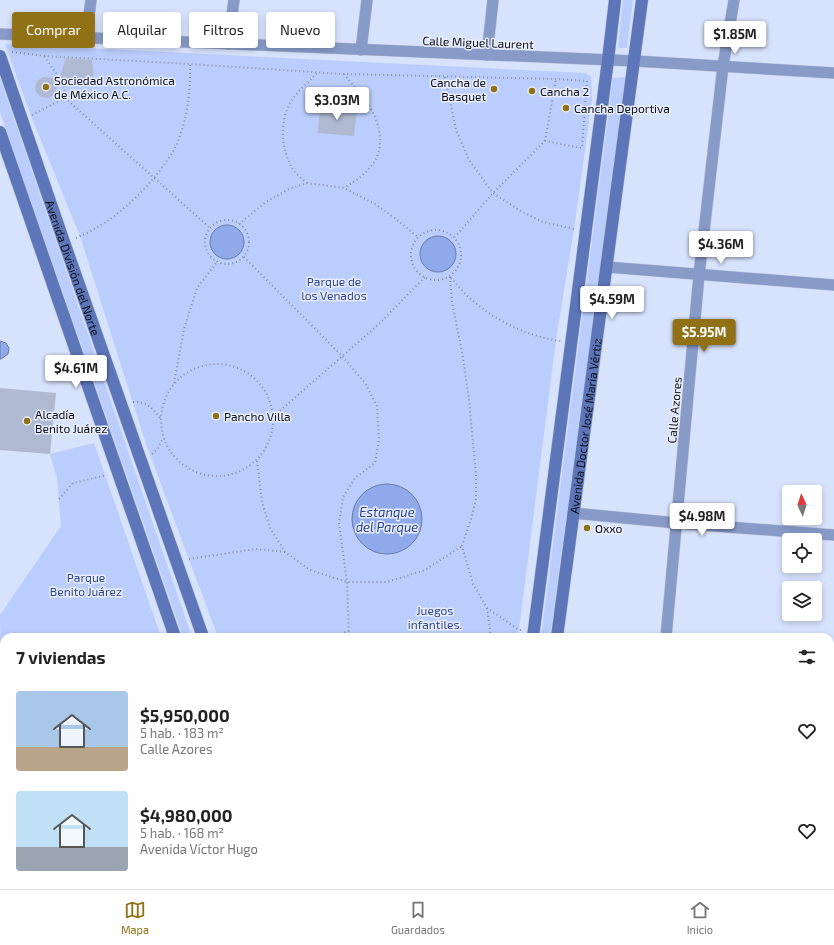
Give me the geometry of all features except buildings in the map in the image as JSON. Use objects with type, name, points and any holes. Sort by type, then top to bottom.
[{"type":"main road","name":"Avenida Doctor José María Vértiz","points":[[533,633],[608,60],[614,0]]},
{"type":"main road","name":"Avenida Doctor José María Vértiz","points":[[558,633],[642,0]]},
{"type":"main road","name":"Avenida División del Norte","points":[[0,56],[202,633]]},
{"type":"main road","name":"Avenida División del Norte","points":[[0,132],[174,633]]},
{"type":"street","points":[[89,12],[91,0]]},
{"type":"street","points":[[232,12],[234,0]]},
{"type":"street","points":[[361,50],[367,0]]},
{"type":"street","points":[[487,55],[493,0]]},
{"type":"street","name":"Calle Azores","points":[[666,633],[699,275],[723,66],[734,0]]},
{"type":"street","name":"Calle Miguel Laurent","points":[[0,34],[12,35]]},
{"type":"street","name":"Calle Miguel Laurent","points":[[95,38],[189,42]]},
{"type":"street","name":"Calle Miguel Laurent","points":[[258,45],[635,61],[834,73]]},
{"type":"street","points":[[607,267],[834,285]]},
{"type":"street","points":[[573,513],[677,523],[834,535]]},
{"type":"path","points":[[12,52],[44,56],[344,74],[556,79],[587,82],[582,148],[545,141]]},
{"type":"path","points":[[44,56],[64,84],[64,98],[210,228]]},
{"type":"path","points":[[64,242],[80,236],[106,222],[128,205],[154,178],[174,150],[186,118],[191,83],[190,64]]},
{"type":"path","points":[[307,183],[292,169],[284,150],[282,130],[286,113],[294,98],[318,72]]},
{"type":"path","points":[[344,74],[375,116],[379,131],[380,143],[378,157],[373,166],[359,179],[344,188]]},
{"type":"path","points":[[445,76],[456,130],[469,160],[493,193],[522,212],[543,222],[585,231]]},
{"type":"path","points":[[455,237],[493,193],[545,141],[556,79]]},
{"type":"path","points":[[22,120],[64,98]]},
{"type":"path","points":[[239,224],[266,202],[289,189],[307,183],[344,188],[386,212],[418,237]]},
{"type":"path","points":[[227,220],[239,224],[245,229],[248,236],[248,251],[238,262],[224,264],[217,262],[212,258],[205,246],[205,240],[210,228],[221,221],[227,220]]},
{"type":"path","points":[[440,230],[455,237],[461,250],[462,258],[456,271],[450,277],[438,280],[425,277],[418,273],[411,259],[411,251],[418,237],[429,231],[440,230]]},
{"type":"path","points":[[244,257],[342,356],[365,383],[377,406],[379,439],[375,463],[355,478],[344,497],[339,523],[346,582],[349,631],[344,633]]},
{"type":"path","points":[[174,384],[184,329],[197,288],[217,262]]},
{"type":"path","points":[[274,416],[379,324],[425,277]]},
{"type":"path","points":[[450,277],[472,301],[502,321],[527,333],[571,342]]},
{"type":"path","points":[[450,277],[452,302],[463,358],[469,400],[476,475],[476,499],[462,546],[473,584],[487,608],[490,633]]},
{"type":"path","points":[[226,364],[244,370],[259,382],[269,398],[274,416],[273,432],[269,443],[257,461],[241,472],[222,477],[203,475],[186,468],[172,455],[163,438],[160,419],[164,400],[174,384],[189,372],[206,365],[226,364]]},
{"type":"path","points":[[120,403],[141,401],[152,408],[160,419]]},
{"type":"path","points":[[142,462],[158,448],[163,438]]},
{"type":"path","points":[[257,461],[262,502],[270,528],[285,552],[310,570],[346,582],[386,582],[425,570],[462,546]]},
{"type":"path","points":[[59,499],[73,483],[118,472]]},
{"type":"path","points":[[178,564],[189,559],[256,549],[285,552]]},
{"type":"path","points":[[487,608],[519,630],[527,633]]},
{"type":"green space","points":[[623,0],[633,0],[627,48],[618,48]]},
{"type":"green space","name":"Parque de los Venados","points":[[5,44],[12,44],[12,48],[85,48],[585,73],[591,77],[592,100],[574,229],[556,340],[519,633],[217,633],[146,444],[80,236],[31,116]]},
{"type":"green space","points":[[626,77],[551,633],[542,633],[613,78]]},
{"type":"green space","points":[[0,78],[191,633],[182,633],[0,112]]},
{"type":"green space","name":"Parque Benito Juárez","points":[[94,443],[160,633],[0,633],[0,615],[61,526],[57,478],[50,454]]},
{"type":"water","points":[[227,225],[239,230],[244,242],[239,254],[227,259],[215,254],[210,242],[215,230]]},
{"type":"water","points":[[442,236],[451,241],[455,247],[455,261],[451,267],[442,272],[434,272],[425,267],[421,261],[420,250],[425,241],[431,237]]},
{"type":"water","points":[[0,341],[6,343],[9,348],[8,354],[1,359],[0,359]]},
{"type":"water","name":"Estanque del Parque","points":[[387,484],[400,487],[412,494],[419,506],[422,519],[419,532],[412,544],[400,551],[387,554],[374,551],[362,544],[355,532],[352,519],[355,506],[362,494],[374,487]]},
{"type":"place","name":"Sociedad Astronómica de México A.C.","points":[[46,87]]},
{"type":"place","name":"Cancha de Basquet","points":[[494,89]]},
{"type":"place","name":"Cancha 2","points":[[532,91]]},
{"type":"place","name":"Cancha Deportiva","points":[[566,108]]},
{"type":"place","name":"Pancho Villa","points":[[216,416]]},
{"type":"place","name":"Alcadía Benito Juárez","points":[[27,421]]},
{"type":"place","name":"Oxxo","points":[[587,528]]},
{"type":"park label","name":"Juegos infantiles.","points":[[435,617]]}]
